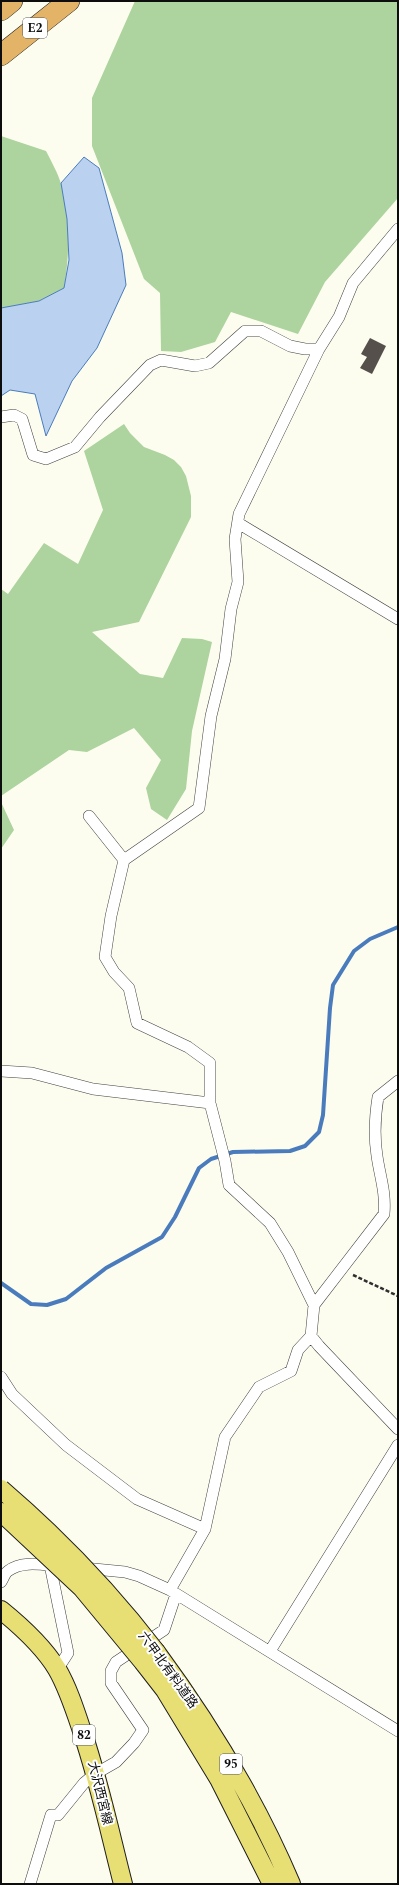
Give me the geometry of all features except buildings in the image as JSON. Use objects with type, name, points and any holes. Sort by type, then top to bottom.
[{"type":"highway","points":[[1,10],[12,1]]},
{"type":"highway","name":"E2","points":[[1,55],[68,1]]},
{"type":"main road","name":"六甲北有料道路","points":[[1,1489],[29,1512],[98,1581],[150,1658],[166,1690],[219,1780],[272,1884]]},
{"type":"main road","name":"六甲北有料道路","points":[[1,1512],[82,1588],[188,1695],[236,1773],[291,1884]]},
{"type":"main road","name":"大沢西宮線","points":[[1,1610],[19,1624],[42,1648],[57,1670],[74,1707],[95,1774],[123,1884]]},
{"type":"street","points":[[30,1884],[51,1815],[58,1814],[84,1783],[95,1774],[116,1762],[134,1743],[142,1730],[111,1683],[111,1671],[116,1662],[164,1630],[173,1592],[205,1529],[225,1437],[260,1387],[291,1371],[298,1350],[311,1336],[314,1305],[288,1252],[270,1223],[229,1185],[225,1161],[210,1103],[210,1063],[188,1048],[137,1023],[129,988],[114,972],[105,957],[111,916],[124,860],[199,808],[211,716],[225,659],[231,609],[238,582],[235,540],[239,514],[243,509],[251,489],[319,349],[339,317],[353,283],[398,229]]},
{"type":"street","points":[[1,417],[14,415],[22,419],[34,455],[46,459],[75,447],[128,387],[150,365],[161,360],[195,366],[209,363],[245,331],[261,331],[290,346],[305,349],[319,349]]},
{"type":"street","points":[[238,523],[398,619]]},
{"type":"street","points":[[89,816],[124,860]]},
{"type":"street","points":[[1,1071],[32,1073],[93,1089],[210,1103]]},
{"type":"street","points":[[314,1305],[384,1214],[385,1197],[377,1155],[375,1116],[378,1097],[398,1081]]},
{"type":"street","points":[[311,1336],[398,1429]]},
{"type":"street","points":[[1,1377],[12,1394],[66,1445],[137,1499],[205,1529]]},
{"type":"street","points":[[270,1651],[398,1445]]},
{"type":"street","points":[[1,1582],[8,1571],[21,1566],[35,1564],[125,1572],[139,1576],[173,1592],[398,1731]]},
{"type":"street","points":[[50,1565],[68,1653],[57,1670]]},
{"type":"path","points":[[342,1269],[398,1296]]},
{"type":"green space","points":[[135,1],[398,1],[398,198],[325,282],[298,334],[231,312],[215,342],[181,352],[161,351],[160,293],[144,279],[92,146],[92,98]]},
{"type":"green space","points":[[1,136],[46,151],[61,184],[66,210],[68,236],[64,288],[39,301],[3,308],[1,308]]},
{"type":"green space","points":[[124,424],[130,433],[144,447],[165,455],[174,460],[181,467],[186,476],[191,496],[191,517],[139,622],[92,632],[140,674],[163,678],[182,638],[202,639],[212,642],[192,731],[186,789],[167,820],[151,809],[146,788],[161,760],[134,728],[87,752],[69,750],[1,796],[1,589],[8,594],[44,543],[78,564],[103,510],[84,451]]},
{"type":"green space","points":[[1,802],[14,830],[1,849]]},
{"type":"water","points":[[84,157],[99,168],[122,253],[126,285],[97,348],[72,381],[46,436],[35,394],[10,390],[1,396],[1,308],[39,301],[64,288],[69,260],[67,219],[61,183]]},
{"type":"waterway","points":[[1,1283],[31,1304],[47,1305],[66,1299],[106,1268],[162,1237],[175,1217],[199,1168],[211,1159],[233,1152],[290,1151],[305,1146],[319,1132],[323,1115],[330,1008],[333,985],[354,951],[370,939],[398,927]]}]
